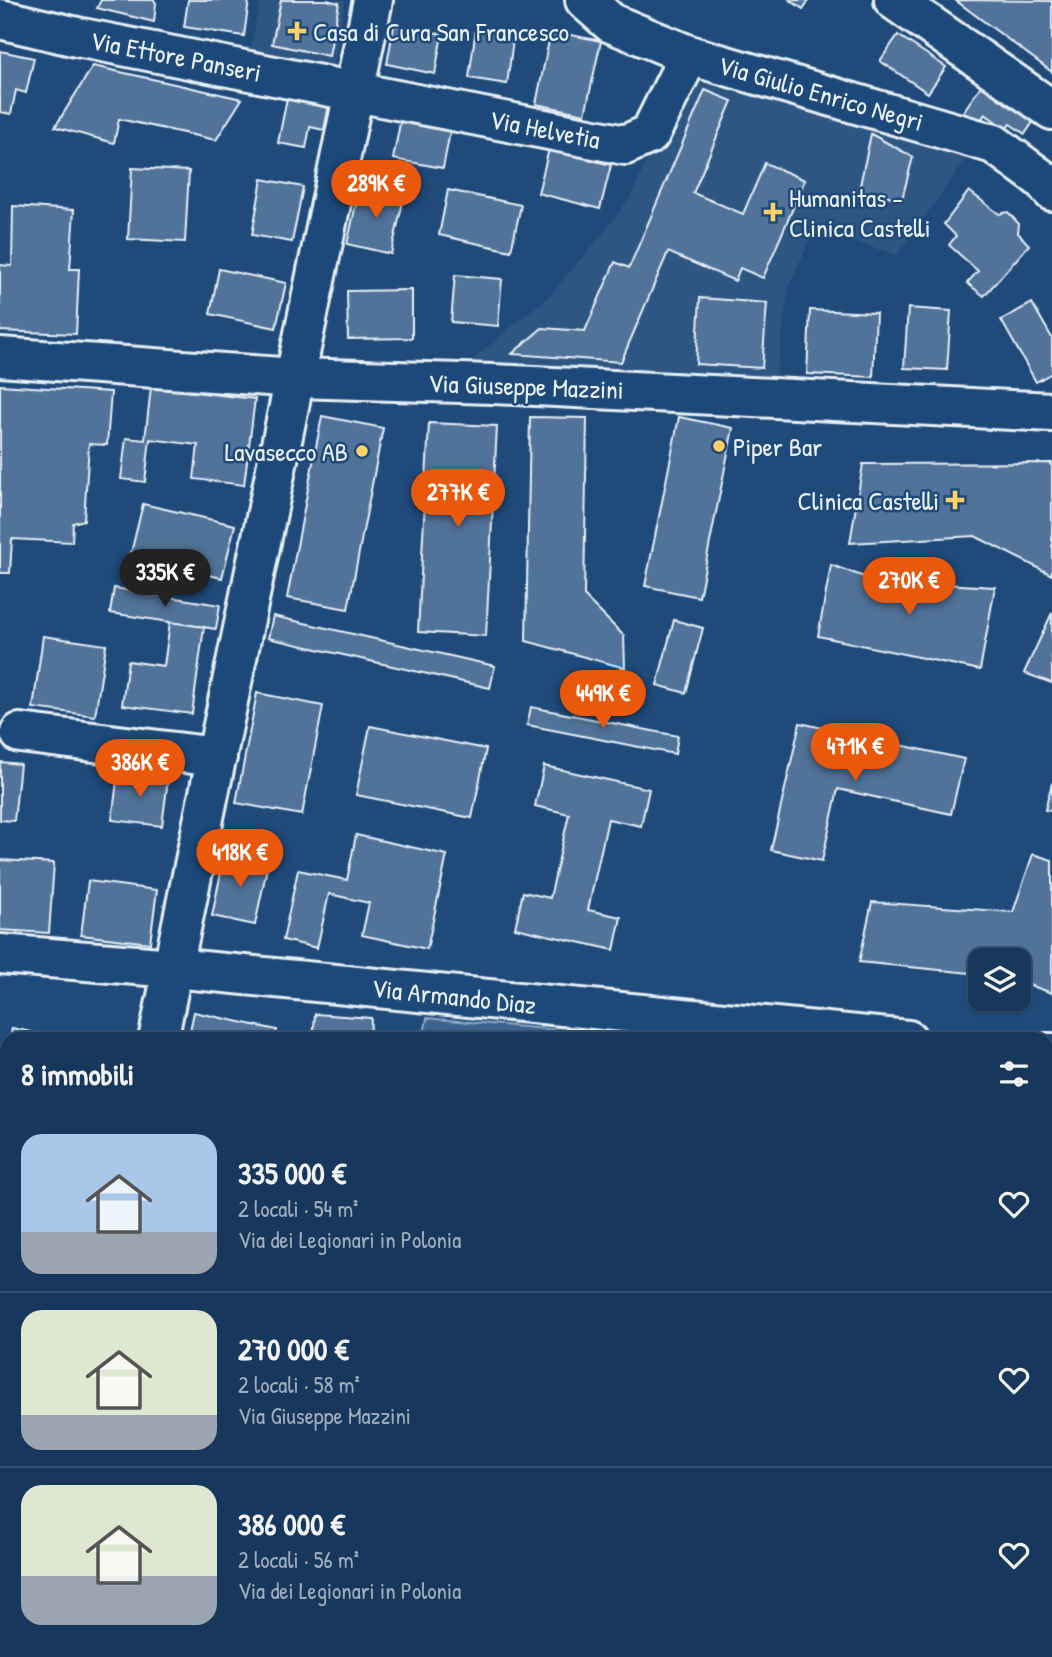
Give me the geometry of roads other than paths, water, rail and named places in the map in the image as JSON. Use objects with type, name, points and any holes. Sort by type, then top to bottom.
[{"type":"street","points":[[160,1032],[373,0]]},
{"type":"street","name":"Via Giulio Enrico Negri","points":[[585,0],[611,23],[689,55],[994,144],[1043,180],[1052,191]]},
{"type":"street","points":[[894,0],[1052,110]]},
{"type":"street","name":"Via Ettore Panseri","points":[[0,19],[77,37],[353,90]]},
{"type":"street","name":"Via Helvetia","points":[[353,90],[625,145],[650,134],[689,55]]},
{"type":"street","name":"Via Giuseppe Mazzini","points":[[0,357],[296,378],[506,385],[1052,412]]},
{"type":"street","points":[[20,733],[217,757]]},
{"type":"street","name":"Via Armando Diaz","points":[[0,954],[173,968],[826,1032]]},
{"type":"place","name":"Casa di Cura San Francesco","points":[[297,31]]},
{"type":"place","name":"Humanitas - Clinica Castelli","points":[[773,212]]},
{"type":"place","name":"Piper Bar","points":[[719,446]]},
{"type":"place","name":"Lavasecco AB","points":[[362,451]]},
{"type":"place","name":"Clinica Castelli","points":[[955,500]]}]
